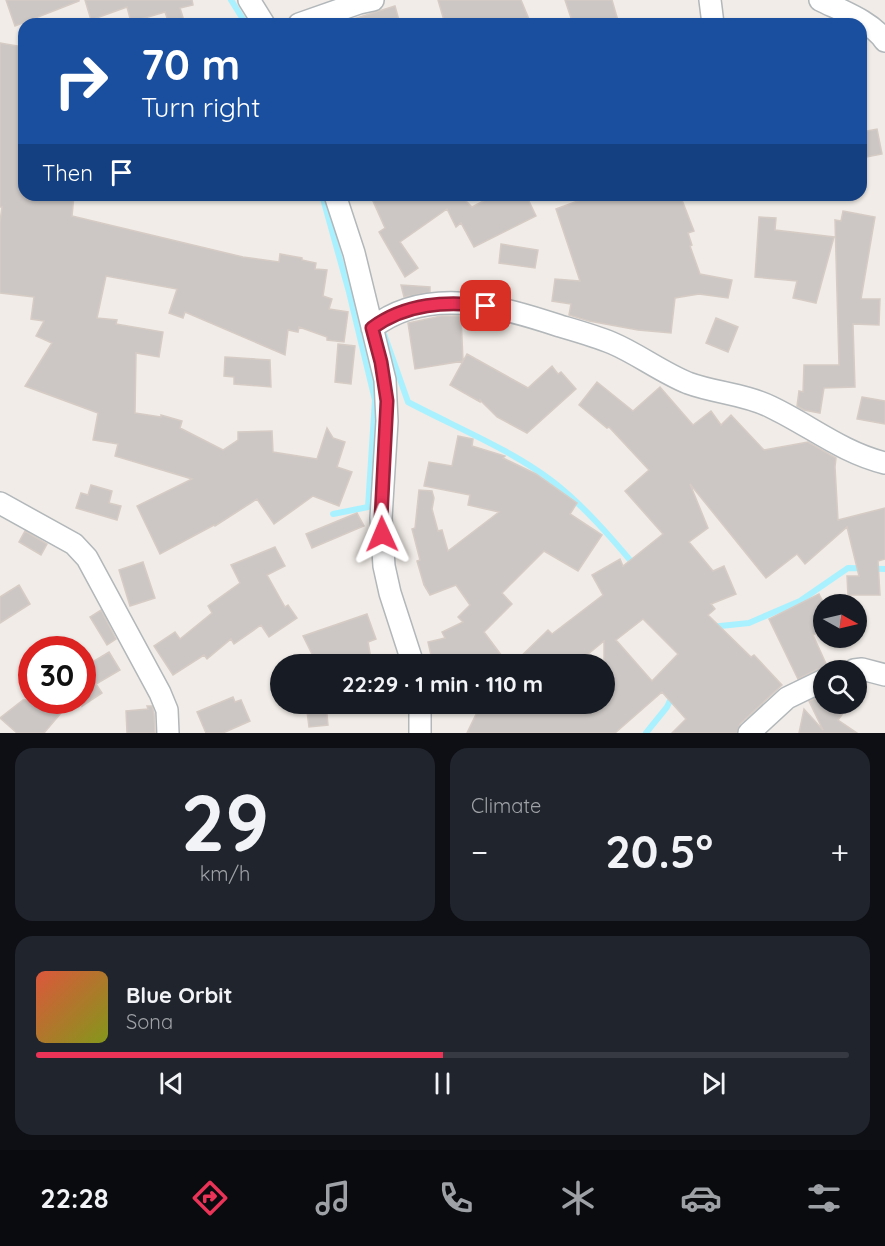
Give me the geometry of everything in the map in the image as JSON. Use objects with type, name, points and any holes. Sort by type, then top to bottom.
[{"type":"street","points":[[249,0],[260,18]]},
{"type":"street","points":[[316,18],[373,0]]},
{"type":"street","points":[[710,0],[712,18]]},
{"type":"street","points":[[820,0],[856,18]]},
{"type":"street","points":[[867,25],[883,36]]},
{"type":"street","points":[[337,201],[354,252],[381,362],[387,401],[381,518],[384,566],[390,593],[410,654]]},
{"type":"street","points":[[372,328],[413,308],[435,303],[460,303],[516,312],[610,342],[691,384],[768,405],[834,442],[885,463]]},
{"type":"street","points":[[0,503],[65,539],[87,558],[160,693],[167,710],[168,733]]},
{"type":"street","points":[[867,670],[885,675]]},
{"type":"street","points":[[749,733],[787,698],[813,685]]},
{"type":"street","points":[[420,714],[420,733]]},
{"type":"building","points":[[6,0],[79,0],[35,18],[18,18],[18,25],[15,26]]},
{"type":"building","points":[[85,0],[192,0],[193,5],[180,8],[183,18],[167,18],[165,12],[145,18],[130,18],[127,7],[90,18]]},
{"type":"building","points":[[438,0],[521,0],[528,18],[443,18]]},
{"type":"building","points":[[565,0],[612,0],[617,18],[571,18]]},
{"type":"building","points":[[395,6],[398,18],[357,18]]},
{"type":"building","points":[[0,43],[18,46],[18,201],[73,201],[72,216],[243,257],[279,262],[280,254],[302,258],[302,260],[316,263],[315,269],[327,270],[323,296],[332,299],[329,309],[348,312],[344,342],[327,340],[327,337],[299,327],[298,332],[288,330],[285,355],[185,312],[183,318],[169,313],[177,289],[106,276],[97,318],[117,320],[116,324],[163,332],[159,357],[136,353],[135,413],[161,417],[161,415],[182,421],[180,428],[223,450],[238,440],[238,432],[272,431],[273,452],[317,459],[327,428],[333,438],[345,442],[337,467],[352,472],[339,506],[313,496],[274,524],[257,499],[215,526],[160,554],[137,506],[192,479],[115,456],[118,444],[93,440],[98,413],[25,386],[52,343],[36,336],[44,321],[31,319],[34,297],[0,293],[2,207],[0,207]]},
{"type":"building","points":[[877,129],[882,154],[867,157],[867,131]]},
{"type":"building","points":[[373,201],[466,201],[472,207],[484,201],[529,201],[536,216],[474,247],[461,223],[456,227],[447,209],[400,242],[418,268],[405,277],[379,232],[385,228]]},
{"type":"building","points":[[578,201],[682,201],[694,231],[688,233],[700,274],[732,280],[728,298],[699,294],[675,298],[671,333],[638,330],[569,315],[571,304],[552,301],[555,279],[580,281],[556,209]]},
{"type":"building","points":[[843,211],[875,217],[861,299],[880,299],[879,325],[853,324],[855,387],[824,388],[820,413],[797,406],[799,391],[803,392],[804,365],[839,365],[835,220],[841,221]]},
{"type":"building","points":[[759,217],[776,218],[775,230],[834,237],[816,303],[793,298],[797,281],[755,277]]},
{"type":"building","points":[[501,244],[538,250],[535,268],[499,263]]},
{"type":"building","points":[[401,285],[430,287],[430,292],[404,297]]},
{"type":"building","points":[[441,316],[461,316],[463,361],[415,369],[408,323]]},
{"type":"building","points":[[716,318],[738,327],[728,352],[706,343]]},
{"type":"building","points":[[338,344],[355,346],[351,384],[335,382]]},
{"type":"building","points":[[467,354],[528,388],[552,366],[558,374],[561,372],[576,389],[527,433],[497,417],[480,400],[480,402],[450,385]]},
{"type":"building","points":[[225,357],[270,360],[271,387],[234,384],[234,377],[224,376]]},
{"type":"building","points":[[597,382],[633,411],[660,387],[693,425],[711,411],[721,425],[731,415],[764,450],[808,442],[836,458],[838,520],[885,508],[885,559],[878,561],[880,595],[848,594],[847,576],[859,576],[847,527],[805,564],[797,554],[766,578],[690,484],[708,528],[689,542],[713,571],[724,566],[736,594],[711,604],[715,609],[708,615],[751,657],[754,655],[782,685],[740,724],[737,733],[672,733],[686,719],[662,692],[615,733],[467,733],[476,714],[615,714],[615,654],[604,654],[604,641],[588,654],[523,654],[548,630],[552,634],[603,595],[592,575],[620,559],[623,566],[663,534],[625,491],[649,470],[609,427],[607,428],[579,405]],"holes":[[[643,619],[678,654],[652,681],[616,640]]]},
{"type":"building","points":[[862,397],[885,401],[885,424],[857,419]]},
{"type":"building","points":[[458,436],[473,439],[472,446],[505,456],[503,458],[536,474],[577,503],[570,514],[602,535],[578,571],[544,551],[502,593],[512,604],[484,632],[500,654],[431,654],[428,642],[445,638],[442,632],[463,622],[458,617],[470,605],[456,585],[430,595],[424,585],[417,561],[420,560],[412,529],[415,528],[419,490],[432,491],[434,498],[432,509],[438,531],[442,530],[448,551],[499,512],[468,505],[470,495],[424,486],[429,462],[452,466]]},
{"type":"building","points":[[91,485],[112,491],[109,503],[121,506],[117,520],[76,508],[81,493],[88,495]]},
{"type":"building","points":[[357,513],[364,526],[312,548],[306,534]]},
{"type":"building","points":[[25,531],[47,544],[41,555],[19,542]]},
{"type":"building","points":[[275,547],[285,566],[267,575],[285,607],[288,605],[297,618],[269,637],[261,625],[234,644],[231,639],[207,659],[204,655],[173,675],[154,646],[175,632],[180,639],[212,613],[208,606],[240,583],[231,565]]},
{"type":"building","points":[[143,562],[155,598],[130,606],[119,570]]},
{"type":"building","points":[[19,585],[30,604],[0,623],[0,597]]},
{"type":"building","points":[[813,597],[813,648],[819,648],[824,660],[813,660],[813,672],[798,679],[769,619]]},
{"type":"building","points":[[101,610],[116,639],[107,645],[90,617]]},
{"type":"building","points":[[367,614],[376,639],[368,642],[370,654],[312,654],[303,636]]},
{"type":"building","points":[[109,652],[120,670],[96,684],[96,660]]},
{"type":"building","points":[[96,684],[102,693],[96,697]]},
{"type":"building","points":[[233,697],[235,702],[241,700],[250,721],[223,733],[206,733],[197,712]]},
{"type":"building","points":[[18,704],[18,714],[60,714],[44,733],[17,733],[0,718]]},
{"type":"building","points":[[147,706],[152,706],[155,733],[127,733],[126,711],[148,709]]},
{"type":"building","points":[[804,709],[823,730],[815,714],[842,714],[838,720],[857,733],[799,733]]},
{"type":"building","points":[[307,714],[327,714],[328,725],[309,727]]},
{"type":"waterway","points":[[231,0],[242,18]]},
{"type":"waterway","points":[[324,201],[375,400],[368,507],[333,514]]},
{"type":"waterway","points":[[384,334],[408,402],[536,469],[585,511],[635,566]]},
{"type":"waterway","points":[[711,627],[749,623],[800,601],[848,568],[885,569]]},
{"type":"waterway","points":[[646,733],[667,707],[673,694]]},
{"type":"route","points":[[382,534],[387,401],[385,380],[372,328],[413,308],[435,303],[486,306]]}]
